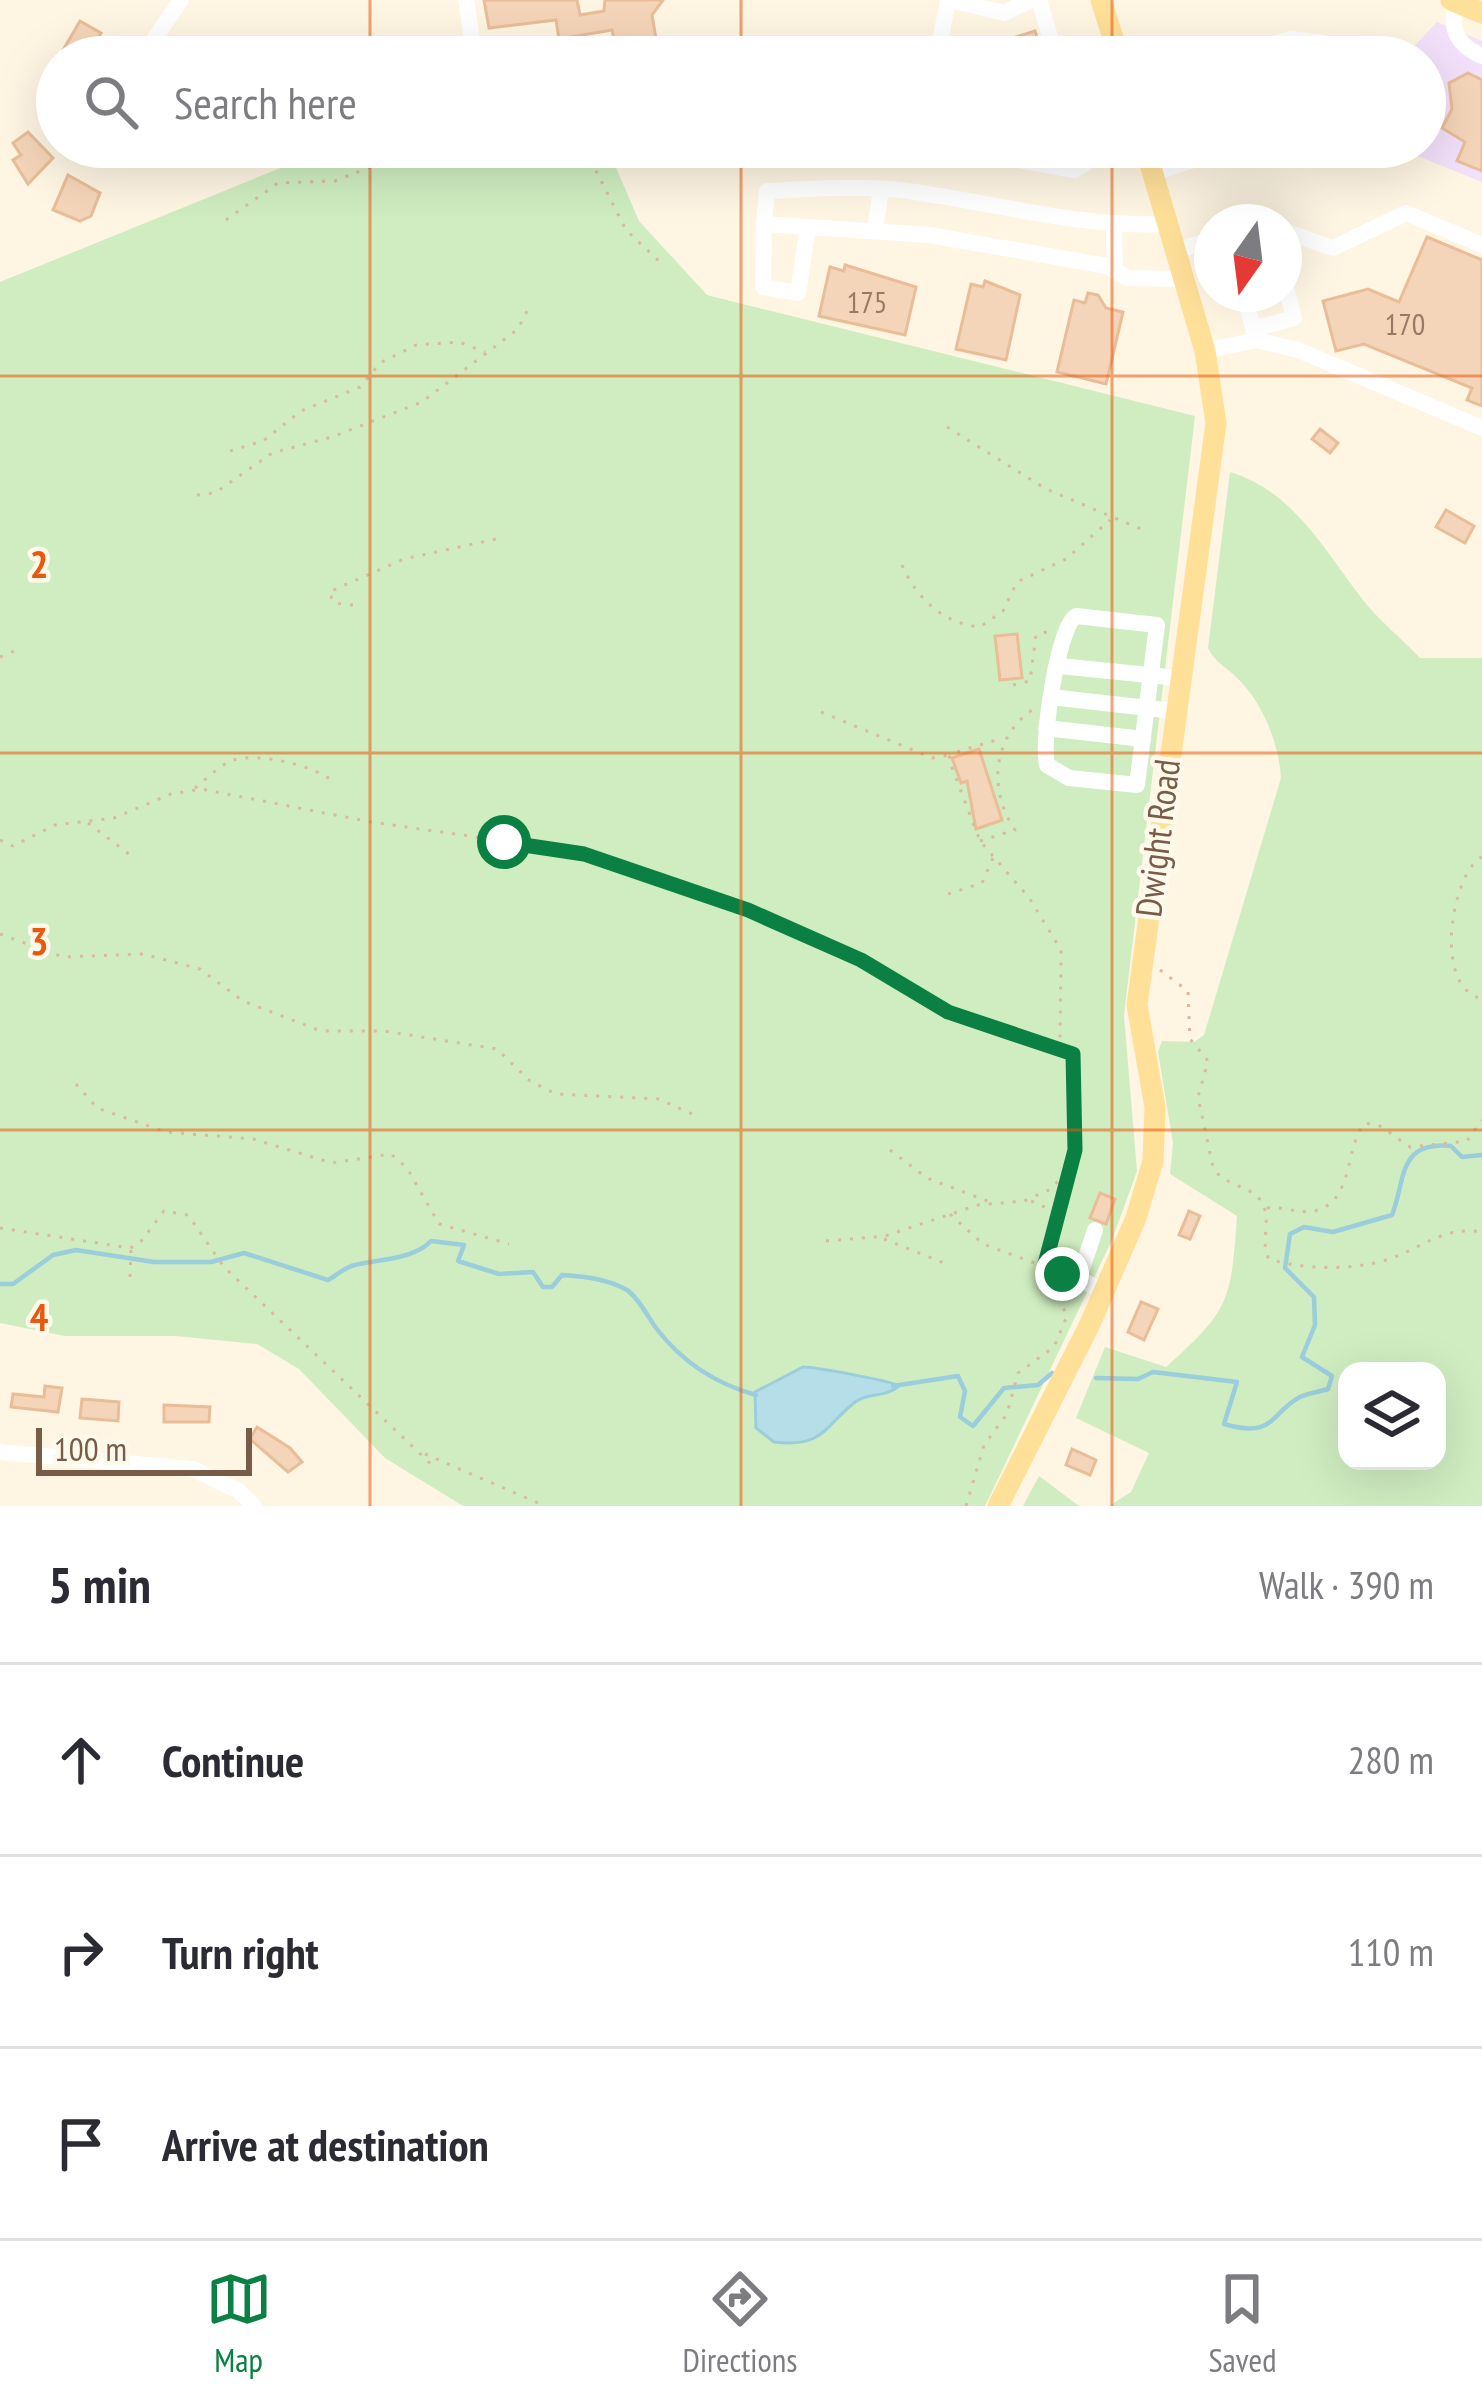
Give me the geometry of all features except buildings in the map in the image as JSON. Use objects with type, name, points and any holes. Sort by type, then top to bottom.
[{"type":"main road","points":[[1101,0],[1112,36]]},
{"type":"main road","points":[[1454,1],[1482,13]]},
{"type":"main road","name":"Dwight Road","points":[[998,1506],[1103,1292],[1146,1190],[1155,1144],[1154,1096],[1136,1019],[1178,679],[1216,442],[1205,351],[1151,168]]},
{"type":"street","points":[[156,36],[181,0]]},
{"type":"street","points":[[466,0],[472,36]]},
{"type":"street","points":[[942,36],[949,0],[1008,12],[1035,0],[1048,36]]},
{"type":"street","points":[[1454,1],[1451,19],[1458,40],[1482,56]]},
{"type":"street","points":[[1153,173],[1169,168]]},
{"type":"street","points":[[808,227],[798,293],[763,287],[767,191],[881,189],[1114,226],[1168,224]]},
{"type":"street","points":[[875,229],[881,189]]},
{"type":"street","points":[[1302,237],[1333,248],[1406,213],[1482,245]]},
{"type":"street","points":[[764,224],[875,229],[1115,271],[1147,281],[1184,279]]},
{"type":"street","points":[[1114,226],[1115,271]]},
{"type":"street","points":[[1176,250],[1194,244]]},
{"type":"street","points":[[1249,312],[1255,335]]},
{"type":"street","points":[[1205,351],[1294,318],[1292,312]]},
{"type":"street","points":[[1255,335],[1482,428]]},
{"type":"street","points":[[1076,616],[1157,626],[1137,785],[1069,778],[1047,764],[1046,728],[1060,666],[1064,633],[1069,619],[1076,616]]},
{"type":"street","points":[[1060,666],[1178,679]]},
{"type":"street","points":[[1051,697],[1174,711]]},
{"type":"street","points":[[1046,728],[1142,748],[1168,760]]},
{"type":"street","points":[[1095,1230],[1081,1282],[1103,1292]]},
{"type":"street","points":[[0,1451],[193,1469],[239,1491],[254,1506]]},
{"type":"path","points":[[226,220],[278,183],[335,181],[367,168]]},
{"type":"path","points":[[595,168],[626,230],[661,263]]},
{"type":"path","points":[[197,495],[215,493],[272,453],[416,405],[524,324],[528,309]]},
{"type":"path","points":[[230,451],[263,441],[301,411],[360,387],[380,363],[416,345],[459,342],[486,352]]},
{"type":"path","points":[[947,427],[1046,489],[1110,520],[1148,532]]},
{"type":"path","points":[[902,565],[926,602],[965,625],[980,627],[1003,611],[1021,578],[1066,559],[1110,520]]},
{"type":"path","points":[[353,605],[334,604],[329,592],[404,559],[496,538]]},
{"type":"path","points":[[1013,685],[1030,680],[1036,635],[1064,633]]},
{"type":"path","points":[[0,657],[19,649]]},
{"type":"path","points":[[980,841],[1015,830],[998,782],[1004,737],[1009,727],[1051,697]]},
{"type":"path","points":[[821,712],[932,758],[1004,737]]},
{"type":"path","points":[[950,754],[980,841],[1040,913],[1061,950],[1059,1037],[1077,1066],[1071,1166],[1044,1268],[1064,1301],[1066,1329],[1050,1351],[1015,1379],[1012,1400],[984,1445],[966,1506]]},
{"type":"path","points":[[0,840],[13,846],[55,825],[127,814],[194,789],[230,761],[245,758],[310,770],[335,783]]},
{"type":"path","points":[[194,789],[584,854],[781,923],[861,960],[948,1012],[1069,1051]]},
{"type":"path","points":[[85,822],[112,836],[129,854]]},
{"type":"path","points":[[948,894],[982,883],[993,854]]},
{"type":"path","points":[[1482,856],[1467,871],[1449,944],[1452,973],[1471,997],[1482,999]]},
{"type":"path","points":[[0,934],[63,957],[143,954],[200,969],[243,1001],[321,1031],[384,1031],[497,1049],[530,1081],[556,1094],[659,1099],[692,1114]]},
{"type":"path","points":[[1142,959],[1188,991],[1190,1039],[1208,1061],[1198,1097],[1213,1167],[1218,1177],[1256,1196],[1264,1208],[1264,1255],[1280,1262],[1350,1268],[1394,1258],[1443,1233],[1482,1232]]},
{"type":"path","points":[[76,1084],[97,1108],[166,1132],[253,1139],[332,1163],[370,1153],[391,1154],[407,1168],[440,1223],[509,1244]]},
{"type":"path","points":[[1264,1208],[1310,1212],[1329,1202],[1347,1177],[1355,1138],[1365,1123],[1380,1126],[1411,1147],[1467,1141],[1482,1120]]},
{"type":"path","points":[[890,1150],[927,1178],[992,1203]]},
{"type":"path","points":[[826,1240],[880,1236],[992,1203],[1024,1201],[1051,1189],[1071,1166]]},
{"type":"path","points":[[1024,1201],[1061,1216]]},
{"type":"path","points":[[130,1277],[132,1250],[159,1214],[170,1209],[189,1216],[224,1267],[289,1325],[360,1401],[392,1422],[435,1468]]},
{"type":"path","points":[[950,1214],[983,1244],[1044,1268],[1080,1273]]},
{"type":"path","points":[[0,1228],[132,1250]]},
{"type":"path","points":[[880,1236],[949,1265]]},
{"type":"path","points":[[423,1454],[545,1506]]},
{"type":"shaded area","points":[[1437,22],[1482,41],[1482,182],[1446,168],[1446,36],[1424,36]]},
{"type":"green space","points":[[280,168],[616,168],[639,221],[707,295],[1195,416],[1124,1015],[1137,1171],[1112,1240],[985,1506],[463,1506],[385,1458],[299,1369],[257,1344],[176,1336],[65,1336],[0,1323],[0,282]]},
{"type":"green space","points":[[1230,472],[1253,481],[1292,509],[1367,605],[1420,658],[1482,658],[1482,1506],[1109,1506],[1131,1492],[1149,1453],[1076,1418],[1105,1347],[1166,1367],[1215,1317],[1229,1286],[1237,1216],[1170,1174],[1173,1143],[1158,1052],[1162,1041],[1194,1042],[1204,1035],[1281,778],[1273,737],[1261,709],[1244,685],[1208,648]]},
{"type":"green space","points":[[1039,1476],[1079,1506],[1023,1506]]},
{"type":"water","points":[[803,1367],[899,1386],[855,1402],[813,1439],[774,1442],[756,1428],[755,1392]]},
{"type":"waterway","points":[[1096,1378],[1138,1379],[1153,1372],[1237,1382],[1224,1424],[1241,1428],[1263,1426],[1300,1397],[1328,1389],[1332,1376],[1302,1357],[1315,1325],[1314,1297],[1285,1268],[1290,1234],[1304,1227],[1333,1232],[1392,1215],[1406,1166],[1421,1150],[1451,1146],[1462,1157],[1482,1155]]},
{"type":"waterway","points":[[0,1284],[13,1284],[53,1255],[76,1250],[154,1262],[211,1262],[244,1253],[328,1280],[351,1266],[405,1255],[431,1241],[464,1245],[458,1261],[499,1274],[533,1272],[543,1287],[552,1287],[562,1275],[627,1290],[689,1361],[727,1385],[756,1395]]},
{"type":"waterway","points":[[893,1386],[958,1376],[965,1391],[960,1417],[973,1426],[1004,1388],[1038,1385],[1052,1373]]},
{"type":"route","points":[[504,842],[584,854],[748,910],[861,960],[948,1012],[1073,1054],[1077,1066],[1075,1150],[1057,1237],[1044,1268],[1062,1274]]}]
